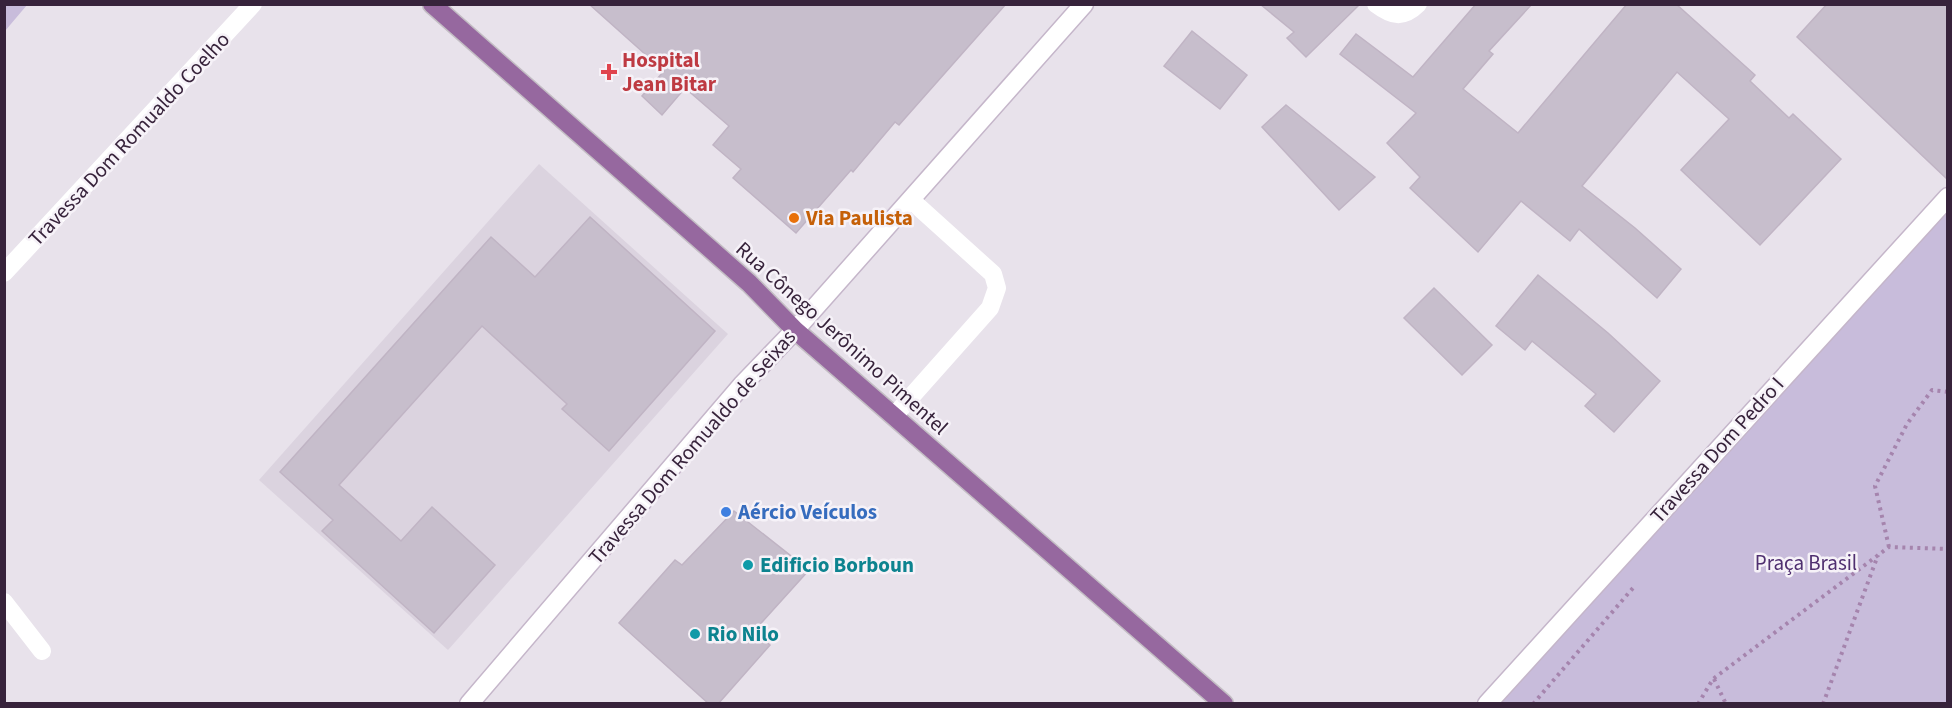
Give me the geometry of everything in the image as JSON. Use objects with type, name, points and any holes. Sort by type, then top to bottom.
[{"type":"main road","name":"Rua Cônego Jerônimo Pimentel","points":[[432,4],[749,284],[795,330],[1224,704]]},
{"type":"street","name":"Travessa Dom Romualdo Coelho","points":[[4,273],[253,4]]},
{"type":"street","name":"Travessa Dom Romualdo de Seixas","points":[[468,704],[742,385],[795,330],[1084,4]]},
{"type":"street","points":[[1376,4],[1390,15],[1407,14],[1418,4]]},
{"type":"street","name":"Travessa Dom Pedro I","points":[[1487,704],[1947,197]]},
{"type":"street","points":[[894,416],[990,308],[997,288],[993,273],[911,200]]},
{"type":"street","points":[[4,602],[42,651]]},
{"type":"path","points":[[1889,547],[1875,486],[1907,424],[1932,390],[1947,392]]},
{"type":"path","points":[[1698,704],[1713,679],[1889,547],[1947,549]]},
{"type":"path","points":[[1823,704],[1878,555]]},
{"type":"path","points":[[1713,679],[1726,704]]},
{"type":"shaded area","points":[[539,164],[728,334],[448,650],[259,480]]},
{"type":"green space","points":[[4,5],[27,5],[5,31]]},
{"type":"green space","name":"Praça Brasil","points":[[1947,197],[1947,703],[1487,703]]},
{"type":"building","points":[[589,4],[1006,4],[899,125],[895,122],[853,172],[851,170],[796,233],[733,178],[741,169],[713,145],[729,126],[685,88],[662,115],[642,96],[664,71]]},
{"type":"building","points":[[1260,4],[1360,4],[1306,57],[1287,38],[1294,32]]},
{"type":"building","points":[[1476,4],[1532,4],[1489,51],[1493,54],[1463,89],[1518,133],[1627,4],[1676,4],[1755,75],[1750,81],[1789,118],[1793,114],[1841,159],[1760,245],[1681,170],[1729,119],[1677,72],[1582,186],[1635,228],[1681,269],[1657,298],[1579,229],[1570,241],[1521,201],[1478,252],[1410,188],[1420,177],[1387,143],[1416,113],[1340,54],[1356,34],[1413,77]]},
{"type":"building","points":[[1827,4],[1947,4],[1947,179],[1797,37]]},
{"type":"building","points":[[1192,31],[1247,75],[1220,109],[1164,66]]},
{"type":"building","points":[[1286,105],[1375,177],[1339,210],[1262,127]]},
{"type":"building","points":[[590,217],[715,331],[609,451],[562,409],[567,404],[482,326],[339,485],[401,541],[432,507],[495,565],[434,633],[322,531],[333,520],[280,472],[491,237],[535,277]]},
{"type":"building","points":[[1538,275],[1608,333],[1660,381],[1614,432],[1585,406],[1596,394],[1532,341],[1525,350],[1496,326]]},
{"type":"building","points":[[1434,288],[1492,345],[1462,375],[1404,318]]},
{"type":"building","points":[[734,511],[809,570],[754,631],[770,645],[718,704],[709,704],[619,623],[675,560],[682,565]]},
{"type":"place","name":"Hospital Jean Bitar","points":[[609,72]]},
{"type":"place","name":"Via Paulista","points":[[794,218]]},
{"type":"place","name":"Aércio Veículos","points":[[726,512]]},
{"type":"place","name":"Edificio Borboun","points":[[748,565]]},
{"type":"place","name":"Rio Nilo","points":[[695,634]]}]
